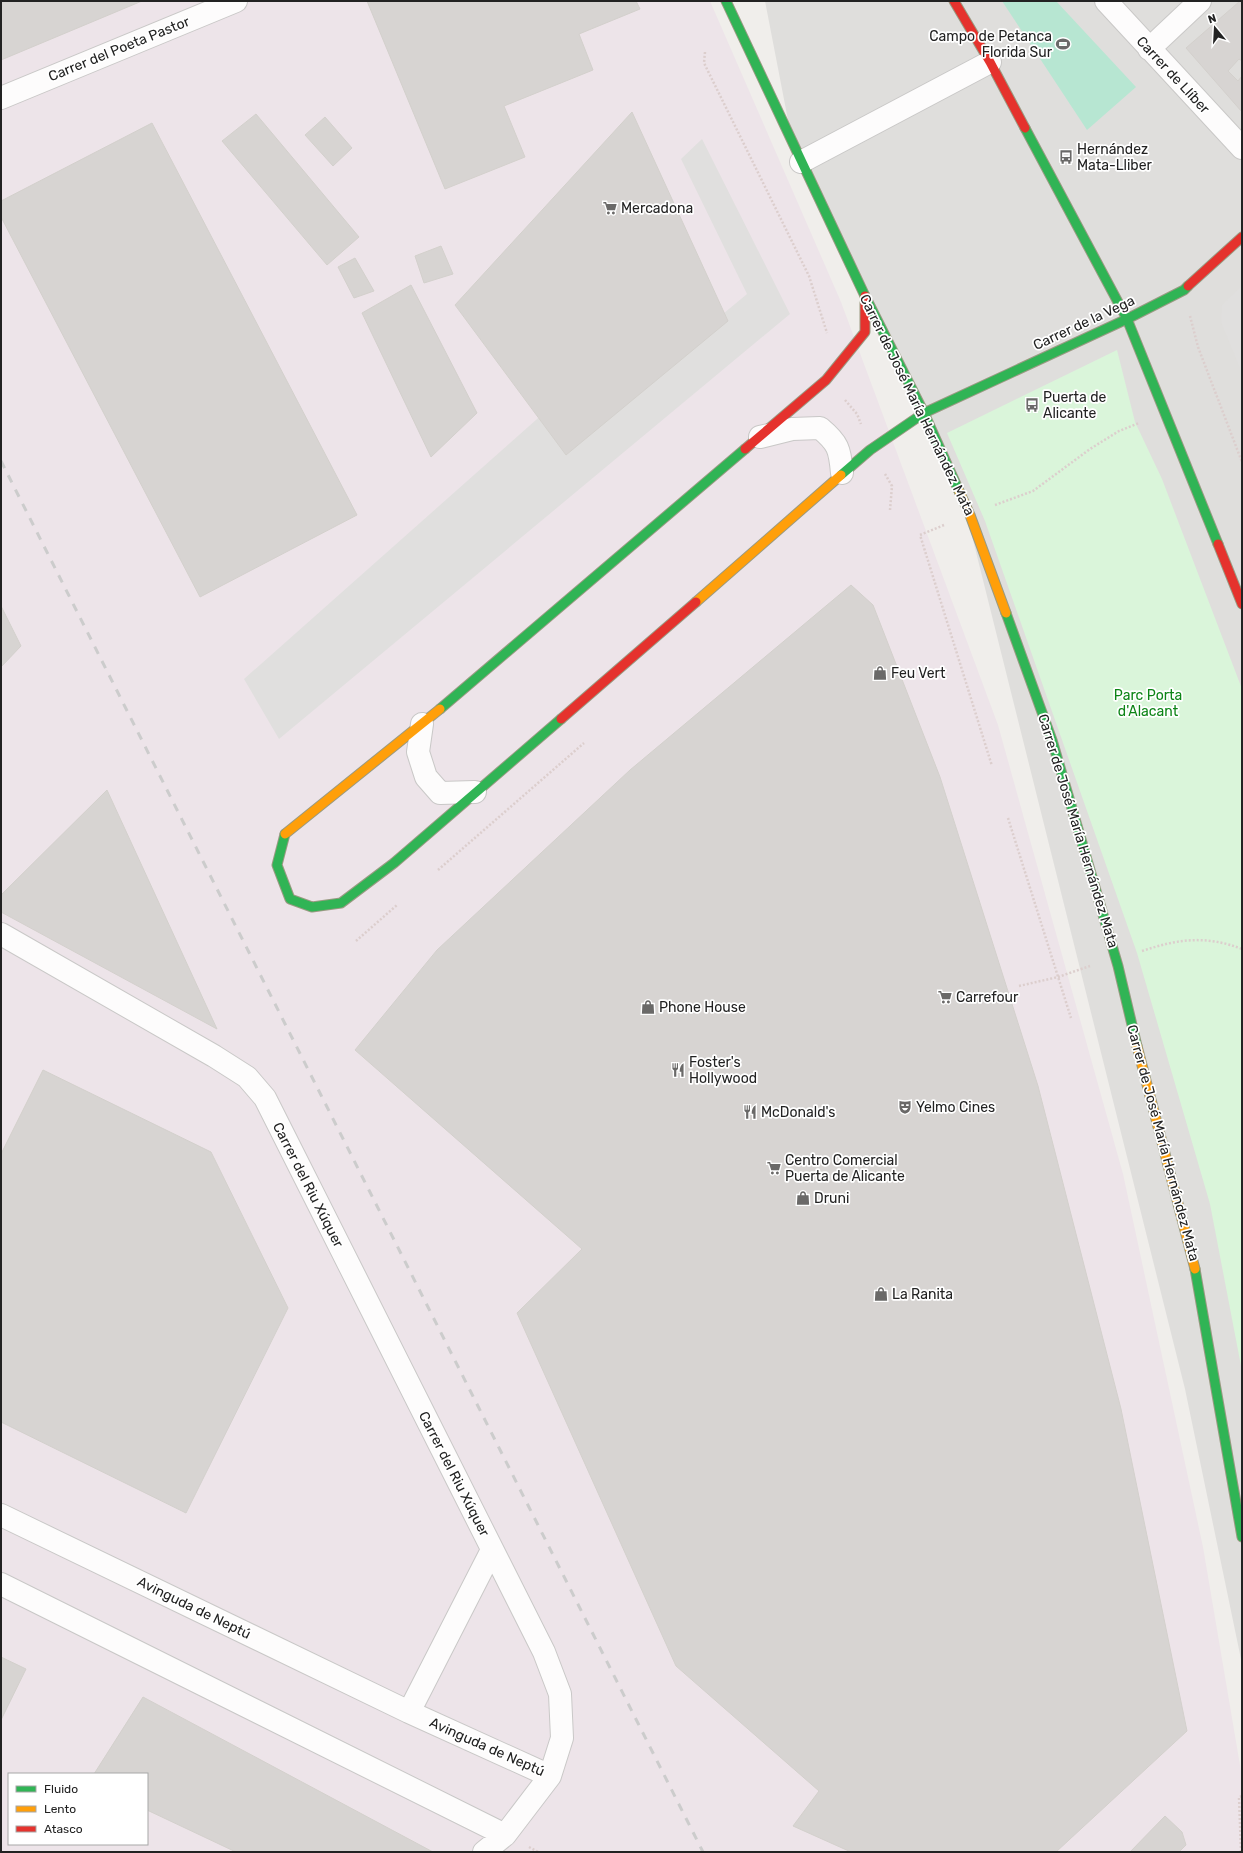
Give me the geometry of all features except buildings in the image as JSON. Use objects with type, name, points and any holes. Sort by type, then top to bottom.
[{"type":"main road","name":"Carrer de José María Hernández Mata","points":[[726,1],[865,296],[924,413],[970,515],[1052,740],[1116,957],[1137,1045],[1193,1255],[1242,1537]]},
{"type":"main road","points":[[954,1],[990,62],[1128,319],[1242,604]]},
{"type":"main road","name":"Carrer de la Vega","points":[[865,296],[865,332],[826,380],[760,438],[422,724],[285,833],[277,865],[290,899],[312,907],[342,903],[394,863],[870,450],[924,413],[1128,319],[1184,290],[1242,237]]},
{"type":"street","name":"Carrer del Poeta Pastor","points":[[1,98],[236,1]]},
{"type":"street","name":"Carrer de Llíber","points":[[1106,1],[1242,148]]},
{"type":"street","points":[[1149,49],[1200,1]]},
{"type":"street","points":[[801,162],[990,62]]},
{"type":"street","points":[[760,438],[792,429],[820,428],[834,440],[841,456],[842,473]]},
{"type":"street","points":[[422,724],[418,752],[426,777],[440,793],[475,792]]},
{"type":"street","name":"Carrer del Riu Xúquer","points":[[1,934],[214,1056],[247,1077],[265,1098],[544,1652],[560,1694],[562,1738],[550,1776]]},
{"type":"street","name":"Avinguda de Neptú","points":[[1,1515],[409,1712],[550,1776],[505,1835],[484,1852]]},
{"type":"street","name":"Carrer del Riu Xúquer","points":[[409,1712],[492,1550]]},
{"type":"street","points":[[1,1584],[505,1835]]},
{"type":"path","points":[[705,52],[704,63],[809,276],[827,333]]},
{"type":"path","points":[[1184,290],[1198,347],[1242,462]]},
{"type":"path","points":[[843,398],[857,414],[862,426]]},
{"type":"path","points":[[992,766],[920,535],[1033,491],[1090,449],[1119,431],[1146,421]]},
{"type":"path","points":[[882,470],[892,486],[890,510]]},
{"type":"path","points":[[438,870],[584,743]]},
{"type":"path","points":[[1008,818],[1071,1018]]},
{"type":"path","points":[[356,941],[397,905]]},
{"type":"path","points":[[1019,986],[1058,976],[1116,957],[1177,942],[1205,939],[1225,942],[1242,948]]},
{"type":"path","points":[[1240,1797],[1241,1852]]},
{"type":"shaded area","points":[[1,1],[710,1],[841,302],[998,725],[1123,1174],[1203,1547],[1242,1777],[1242,1852],[1,1852]]},
{"type":"shaded area","points":[[765,1],[1242,1],[1242,1664],[1185,1389],[968,520],[793,146]]},
{"type":"shaded area","points":[[702,139],[790,314],[279,739],[244,679],[563,396],[588,426],[747,294],[681,159]]},
{"type":"shaded area","points":[[1242,286],[1242,373],[1221,322],[1222,305]]},
{"type":"green space","name":"Campo de Petanca Florida Sur","points":[[1002,1],[1056,1],[1136,87],[1087,130]]},
{"type":"green space","name":"Parc Porta d'Alacant","points":[[1117,350],[1135,422],[1162,479],[1242,689],[1242,1371],[1210,1204],[1137,953],[985,521],[947,433]]},
{"type":"railway","points":[[1,461],[703,1852]]},
{"type":"traffic: fast","points":[[726,1],[865,296],[924,413],[959,491]]},
{"type":"traffic: fast","points":[[1025,128],[1127,319],[1218,544]]},
{"type":"traffic: fast","points":[[841,475],[870,450],[924,413],[1127,319],[1184,290],[1188,286]]},
{"type":"traffic: fast","points":[[440,709],[745,449]]},
{"type":"traffic: fast","points":[[1006,613],[1052,740],[1118,966],[1137,1046]]},
{"type":"traffic: fast","points":[[285,834],[277,865],[290,899],[312,907],[341,903],[394,863],[561,719]]},
{"type":"traffic: fast","points":[[1195,1269],[1242,1537]]},
{"type":"traffic: slow","points":[[696,602],[841,475]]},
{"type":"traffic: slow","points":[[959,491],[970,515],[1006,613]]},
{"type":"traffic: slow","points":[[285,834],[440,709]]},
{"type":"traffic: slow","points":[[1137,1046],[1195,1269]]},
{"type":"traffic: jam","points":[[954,1],[990,62],[1025,128]]},
{"type":"traffic: jam","points":[[1188,286],[1242,237]]},
{"type":"traffic: jam","points":[[745,449],[826,380],[865,332],[865,296]]},
{"type":"traffic: jam","points":[[1218,544],[1242,604]]},
{"type":"traffic: jam","points":[[561,719],[696,602]]},
{"type":"place","name":"Campo de Petanca Florida Sur","points":[[1063,44]]},
{"type":"place","name":"Hernández Mata-Lliber","points":[[1066,157]]},
{"type":"place","name":"Mercadona","points":[[610,208]]},
{"type":"place","name":"Puerta de Alicante","points":[[1032,405]]},
{"type":"place","name":"Feu Vert","points":[[880,673]]},
{"type":"place","name":"Carrefour","points":[[945,997]]},
{"type":"place","name":"Phone House","points":[[648,1007]]},
{"type":"place","name":"Foster's Hollywood","points":[[678,1070]]},
{"type":"place","name":"Yelmo Cines","points":[[905,1107]]},
{"type":"place","name":"McDonald's","points":[[750,1112]]},
{"type":"place","name":"Centro Comercial Puerta de Alicante","points":[[774,1168]]},
{"type":"place","name":"Druni","points":[[803,1198]]},
{"type":"place","name":"La Ranita","points":[[881,1294]]}]
